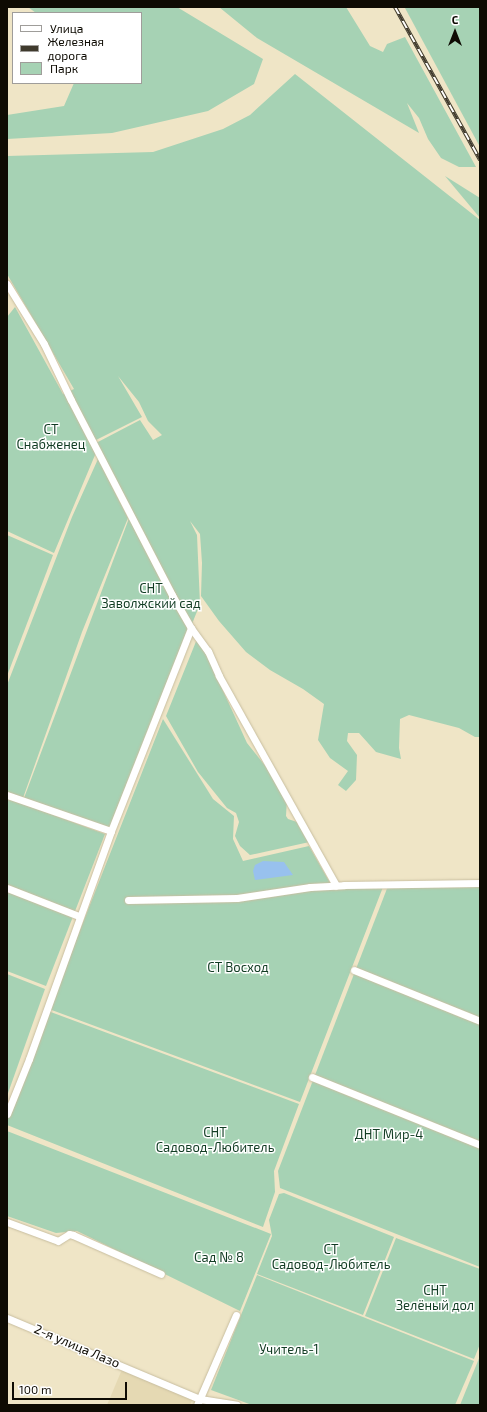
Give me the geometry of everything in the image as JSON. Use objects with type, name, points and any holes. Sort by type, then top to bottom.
[{"type":"street","points":[[7,284],[44,344],[74,407],[191,628],[208,651],[219,676],[336,885]]},
{"type":"street","points":[[7,1114],[29,1059],[79,916],[111,831],[191,628]]},
{"type":"street","points":[[7,795],[111,831]]},
{"type":"street","points":[[128,900],[237,898],[336,885],[480,883]]},
{"type":"street","points":[[7,888],[79,916]]},
{"type":"street","points":[[354,970],[480,1021]]},
{"type":"street","points":[[312,1077],[480,1145]]},
{"type":"street","points":[[7,1222],[58,1241],[69,1234],[73,1235],[161,1274]]},
{"type":"street","points":[[198,1402],[236,1315]]},
{"type":"street","name":"2-я улица Лазо","points":[[7,1318],[198,1402],[237,1405]]},
{"type":"shaded area","points":[[123,1367],[194,1396],[190,1405],[107,1405]]},
{"type":"green space","points":[[28,7],[177,7],[263,59],[254,84],[208,111],[112,133],[7,139],[7,115],[64,106],[74,84],[142,84],[142,12],[35,12]]},
{"type":"green space","points":[[219,7],[346,7],[370,46],[383,52],[387,44],[405,37],[476,167],[459,167],[441,158],[428,139],[419,118],[407,103],[419,133],[257,38]]},
{"type":"green space","points":[[480,7],[480,147],[405,8]]},
{"type":"green space","points":[[295,74],[480,220],[480,737],[475,737],[459,728],[409,715],[400,719],[399,748],[401,759],[376,752],[359,733],[348,733],[347,741],[357,755],[356,780],[346,791],[338,785],[348,771],[330,758],[318,740],[324,704],[303,689],[270,670],[246,652],[219,621],[201,596],[202,563],[200,534],[190,521],[197,535],[200,604],[110,828],[24,798],[131,513],[95,444],[95,455],[54,553],[7,531],[7,317],[15,307],[63,394],[74,389],[7,274],[7,156],[153,152],[223,129],[250,115]],"holes":[[[118,376],[139,402],[148,421],[162,435],[153,440],[140,420],[96,443],[96,440],[142,417]]]},
{"type":"green space","points":[[445,176],[480,198],[480,218]]},
{"type":"green space","points":[[98,459],[128,518],[82,632],[23,798],[7,792],[7,685],[72,517]]},
{"type":"green space","points":[[7,535],[53,555],[7,676]]},
{"type":"green space","points":[[197,639],[203,647],[247,743],[267,768],[287,799],[286,816],[288,819],[297,822],[314,841],[250,855],[240,846],[235,836],[239,822],[236,813],[227,808],[198,772],[166,716]]},
{"type":"green space","name":"СТ Восход","points":[[163,719],[213,799],[234,816],[233,839],[243,861],[309,846],[333,888],[383,887],[300,1102],[49,1009]]},
{"type":"green space","points":[[7,798],[105,834],[46,986],[7,971]]},
{"type":"green space","name":"ДНТ Мир-4","points":[[480,885],[480,1267],[280,1188],[278,1171],[388,886]]},
{"type":"green space","points":[[7,974],[45,989],[7,1096]]},
{"type":"green space","name":"СНТ Садовод-Любитель","points":[[48,1011],[299,1104],[274,1171],[275,1192],[263,1227],[7,1125],[7,1115]]},
{"type":"green space","name":"Сад № 8","points":[[7,1131],[271,1234],[240,1311],[77,1231],[56,1233],[7,1216]]},
{"type":"green space","name":"СТ Садовод-Любитель","points":[[284,1193],[394,1237],[363,1315],[257,1274],[272,1236],[269,1220],[279,1194]]},
{"type":"green space","name":"СНТ Зелёный дол","points":[[396,1238],[480,1269],[480,1344],[474,1359],[365,1316]]},
{"type":"green space","name":"Учитель-1","points":[[257,1275],[474,1361],[455,1405],[252,1405],[211,1390]]},
{"type":"green space","points":[[480,1356],[480,1405],[460,1405]]},
{"type":"water","points":[[263,861],[284,862],[293,875],[255,880],[253,871],[255,865]]},
{"type":"railway","points":[[395,7],[480,160]]},
{"type":"park label","name":"СТ Снабженец","points":[[51,438]]},
{"type":"park label","name":"СНТ Заволжский сад","points":[[151,596]]}]
